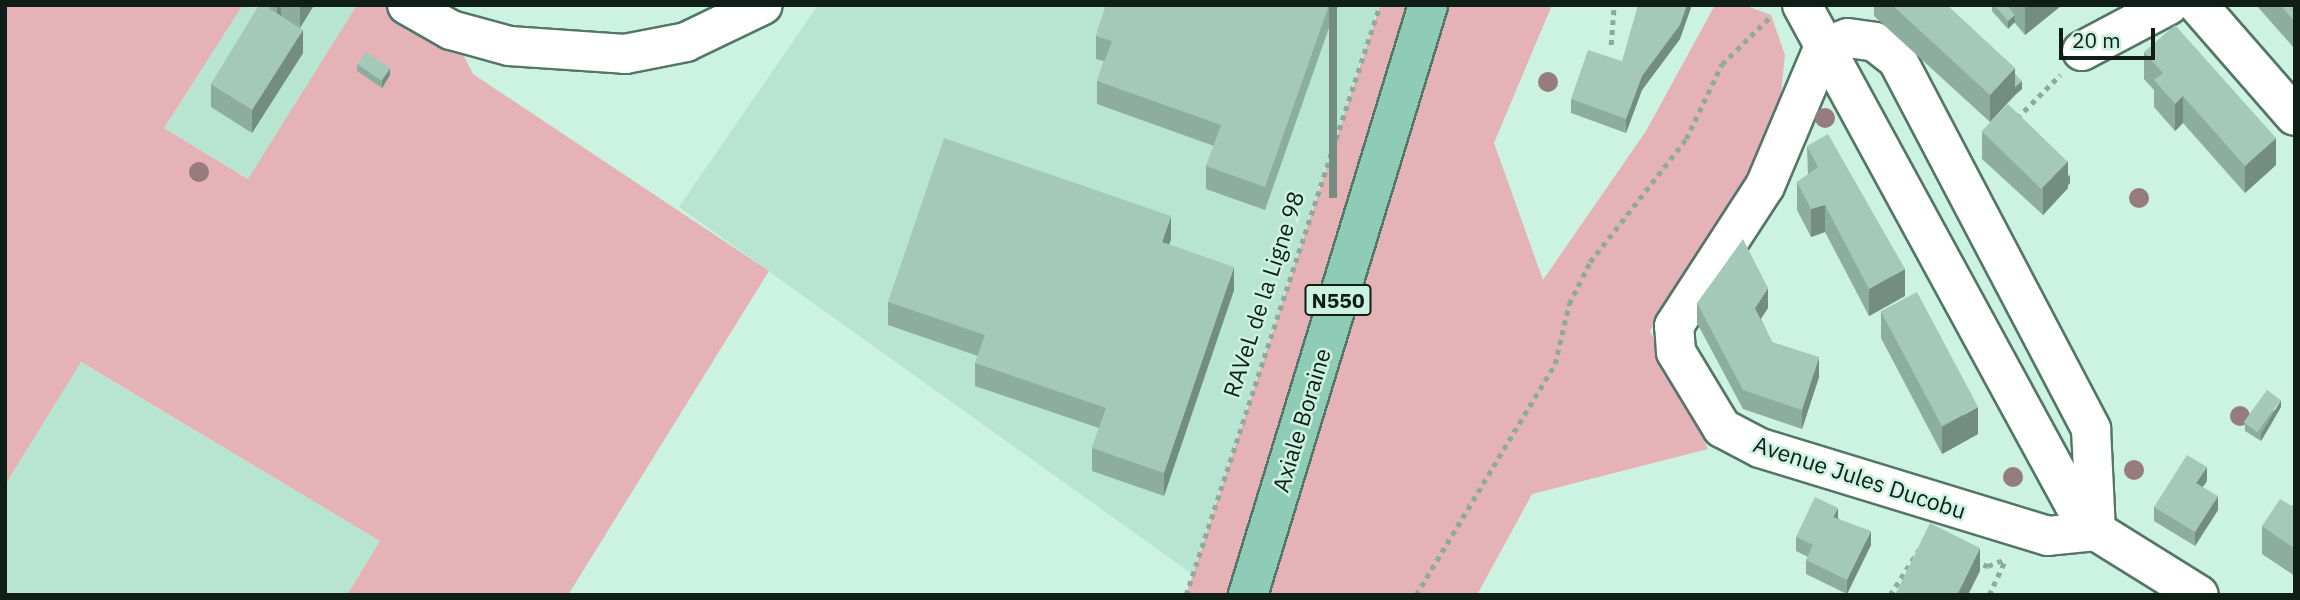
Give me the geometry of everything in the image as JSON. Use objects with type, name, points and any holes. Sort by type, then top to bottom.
[{"type":"main road","name":"Axiale Boraine","points":[[1248,595],[1428,5]]},
{"type":"street","points":[[407,5],[451,30],[509,46],[625,54],[686,42],[763,5]]},
{"type":"street","points":[[2082,51],[2169,5]]},
{"type":"street","points":[[2198,5],[2295,116]]},
{"type":"street","points":[[1789,8],[1824,46],[2074,504],[2096,531],[2199,595]]},
{"type":"street","points":[[1824,46],[1848,38],[1875,42],[1897,59],[2091,429],[2096,531]]},
{"type":"street","name":"Avenue Jules Ducobu","points":[[1824,46],[1765,186],[1674,326],[1676,352],[1722,428],[1813,466],[2048,536],[2096,531]]},
{"type":"path","name":"RAVeL de la Ligne 98","points":[[1186,595],[1380,5]]},
{"type":"path","points":[[1611,45],[1614,5]]},
{"type":"path","points":[[1416,595],[1555,364],[1569,304],[1590,262],[1686,139],[1722,64],[1789,8]]},
{"type":"path","points":[[2006,129],[2082,51]]},
{"type":"path","points":[[1890,595],[1912,553],[1928,545]]},
{"type":"path","points":[[1968,559],[1988,566],[2006,559]]},
{"type":"shaded area","points":[[5,5],[243,5],[164,128],[248,179],[357,5],[407,5],[451,30],[473,74],[769,271],[568,595],[347,595],[380,541],[81,362],[5,485]]},
{"type":"shaded area","points":[[243,5],[357,5],[249,179],[164,128]]},
{"type":"shaded area","points":[[818,5],[1379,5],[1192,574],[679,207]]},
{"type":"shaded area","points":[[1380,5],[1552,5],[1494,143],[1543,280],[1646,131],[1715,5],[1744,5],[1771,15],[1785,55],[1781,94],[1744,184],[1650,331],[1708,449],[1532,494],[1477,595],[1186,595]]},
{"type":"shaded area","points":[[80,362],[380,541],[347,595],[5,595],[5,485]]},
{"type":"building","points":[[259,5],[264,5],[303,30],[252,110],[211,84]]},
{"type":"building","points":[[1106,5],[1329,5],[1265,187],[1206,166],[1221,125],[1097,81],[1112,41],[1096,36]]},
{"type":"building","points":[[1638,5],[1687,5],[1680,25],[1642,76],[1626,119],[1571,99],[1588,50],[1622,61]]},
{"type":"building","points":[[1892,5],[1947,5],[2015,68],[1990,95]]},
{"type":"building","points":[[1994,5],[2007,5],[2015,15],[2008,21]]},
{"type":"building","points":[[2280,5],[2295,5],[2295,22]]},
{"type":"building","points":[[2175,25],[2276,138],[2245,166],[2183,96],[2175,104],[2154,80],[2163,73],[2144,52]]},
{"type":"building","points":[[366,52],[390,68],[382,81],[358,64]]},
{"type":"building","points":[[2015,74],[2022,81],[2015,87]]},
{"type":"building","points":[[2008,104],[2068,162],[2041,189],[1982,131]]},
{"type":"building","points":[[1828,134],[1905,269],[1869,289],[1825,205],[1811,209],[1797,182],[1818,167],[1807,146]]},
{"type":"building","points":[[944,138],[1171,216],[1162,242],[1234,267],[1164,473],[1092,448],[1106,408],[975,363],[985,335],[888,302]]},
{"type":"building","points":[[1743,239],[1768,288],[1755,308],[1772,342],[1819,357],[1802,410],[1743,390],[1697,303]]},
{"type":"building","points":[[1917,292],[1978,407],[1942,426],[1881,311]]},
{"type":"building","points":[[2267,390],[2281,400],[2257,432],[2243,422]]},
{"type":"building","points":[[2187,455],[2207,467],[2196,483],[2218,496],[2195,532],[2154,507]]},
{"type":"building","points":[[1815,497],[1838,508],[1833,517],[1871,531],[1847,580],[1806,560],[1813,545],[1796,537]]},
{"type":"building","points":[[2280,499],[2292,506],[2295,502],[2295,549],[2262,526]]},
{"type":"building","points":[[1930,523],[1980,548],[1957,595],[1895,595]]}]
